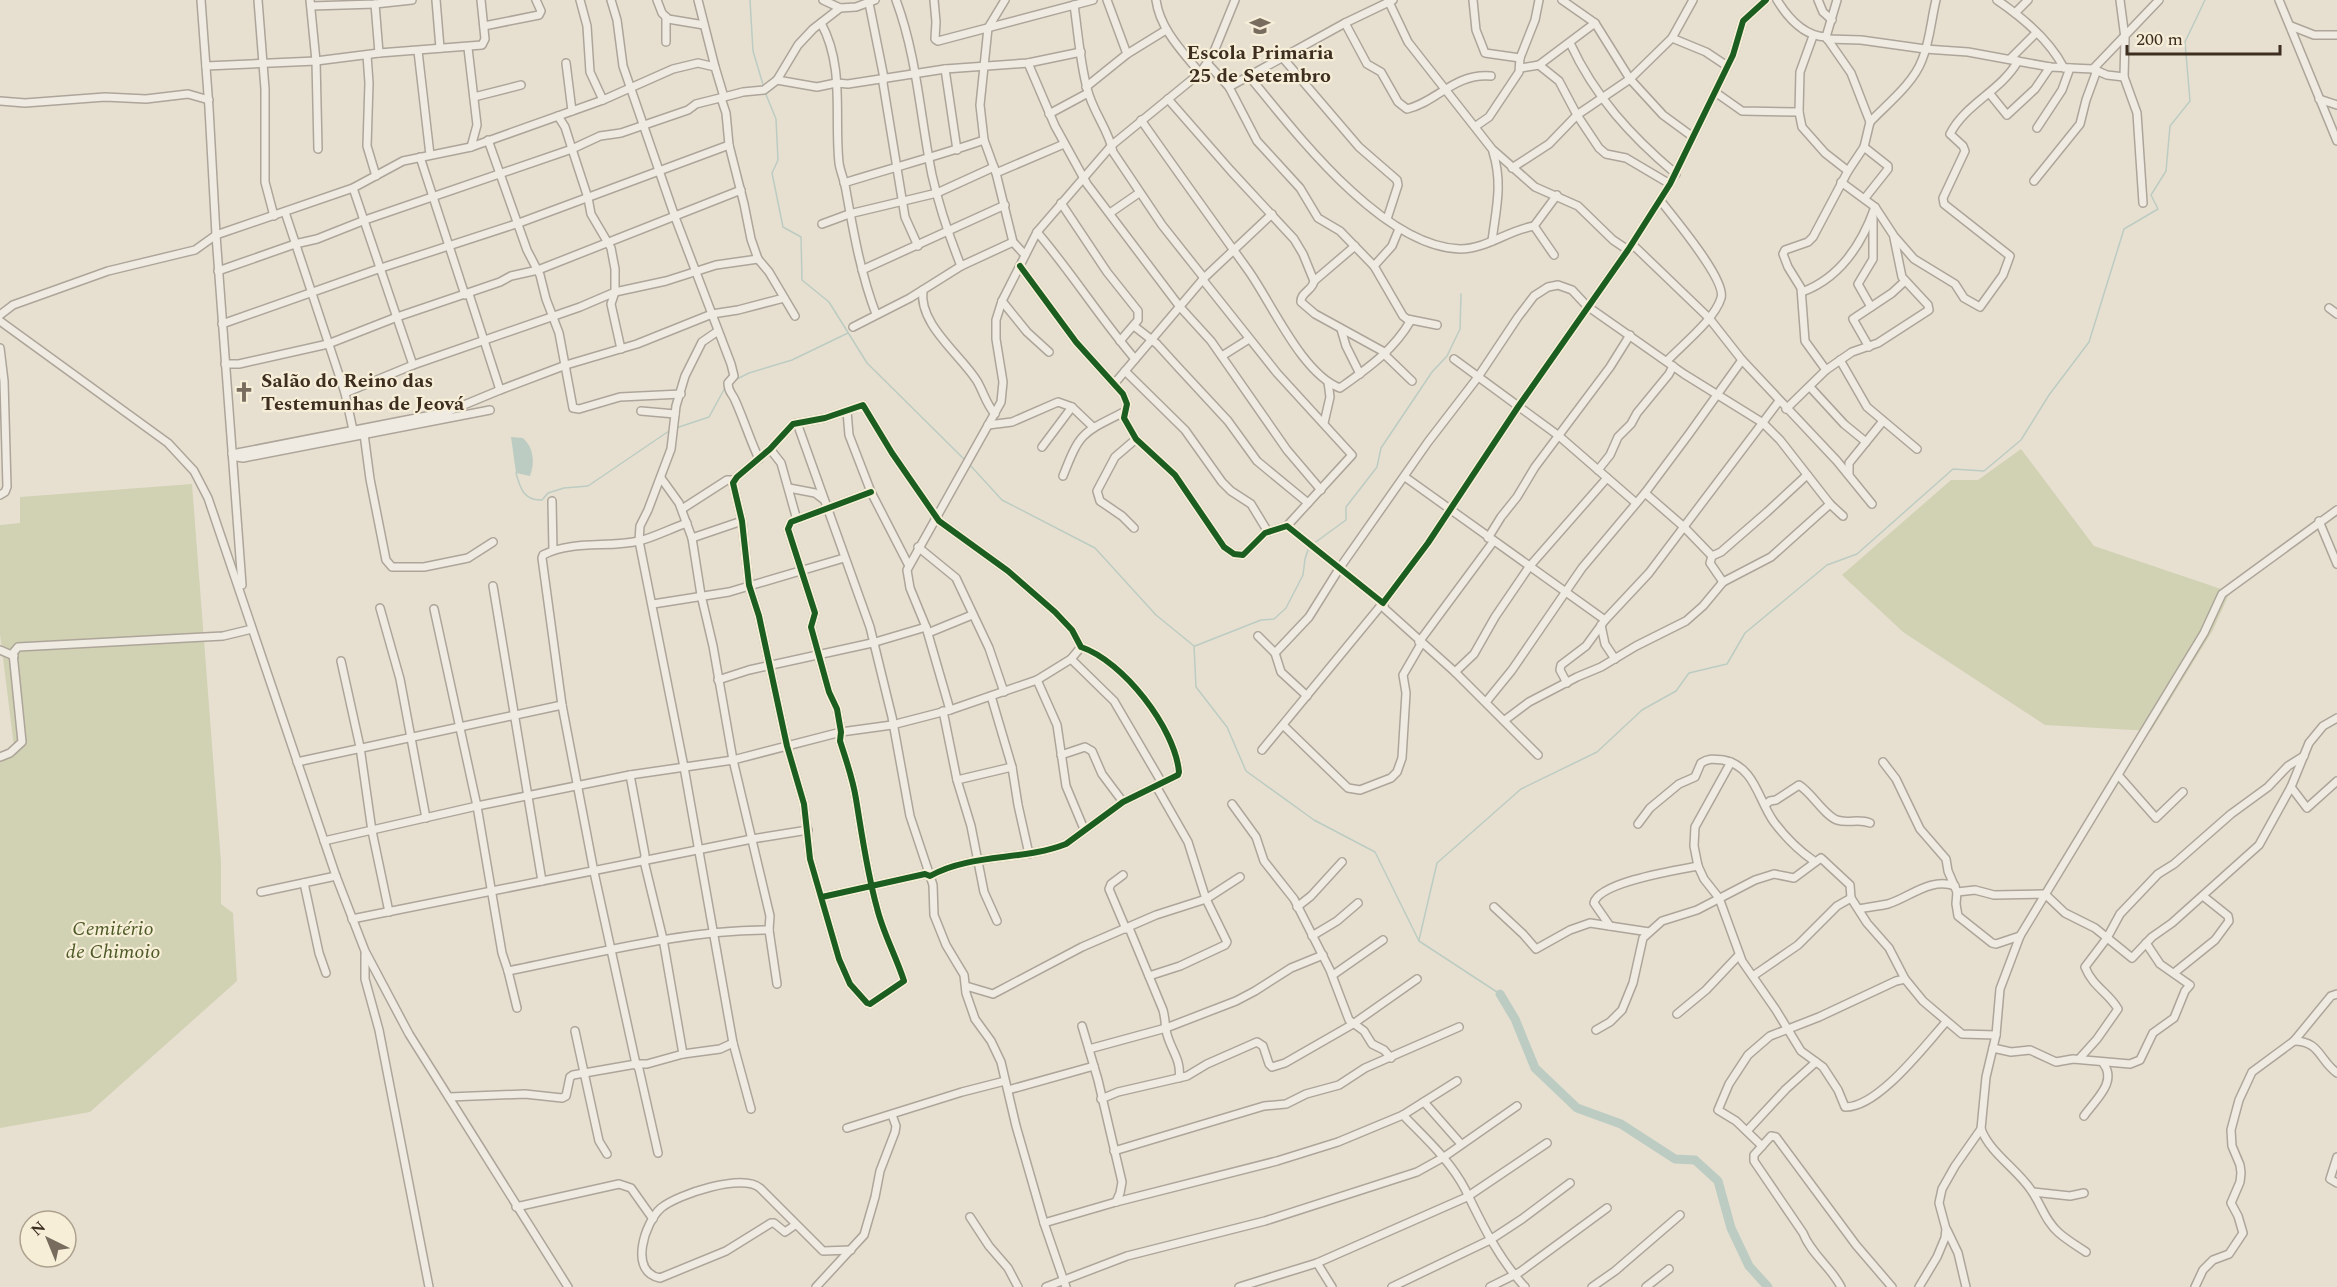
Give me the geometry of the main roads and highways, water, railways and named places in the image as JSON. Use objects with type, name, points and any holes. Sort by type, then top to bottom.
[{"type":"waterway","points":[[750,0],[753,51],[764,88]]},
{"type":"waterway","points":[[1419,940],[1437,863],[1521,789],[1597,752],[1642,710],[1676,691],[1689,673],[1727,664],[1745,633],[1827,565],[1857,554],[1953,469],[1984,471],[2021,440],[2049,395],[2089,342],[2124,229],[2158,209],[2151,195],[2166,171],[2170,126],[2190,101],[2185,42],[2205,0]]},
{"type":"waterway","points":[[765,92],[776,119],[778,160],[772,173],[783,227],[801,237],[802,280],[829,302],[867,363],[966,461]]},
{"type":"waterway","points":[[1313,544],[1346,520],[1346,507],[1377,467],[1381,448],[1432,372],[1447,356],[1460,329],[1461,294]]},
{"type":"waterway","points":[[735,380],[749,373],[792,360],[848,333]]},
{"type":"waterway","points":[[676,428],[709,417],[726,386]]},
{"type":"waterway","points":[[516,473],[521,488],[527,496],[542,500],[548,493],[564,488],[588,486],[669,431]]},
{"type":"waterway","points":[[969,464],[1002,500],[1095,548],[1156,615],[1194,646],[1196,687],[1227,727],[1246,771],[1314,820],[1375,852],[1419,941],[1500,994]]},
{"type":"waterway","points":[[1195,646],[1261,620],[1274,619],[1286,608],[1303,575],[1309,547]]},
{"type":"waterway","points":[[1500,994],[1515,1019],[1535,1068],[1577,1108],[1621,1124],[1675,1159],[1695,1160],[1718,1181],[1731,1228],[1749,1266],[1768,1287]]},
{"type":"place","name":"Escola Primaria 25 de Setembro","points":[[1260,26]]},
{"type":"place","name":"Salão do Reino das Testemunhas de Jeová","points":[[244,392]]},
{"type":"park label","name":"Cemitério de Chimoio","points":[[113,940]]}]
